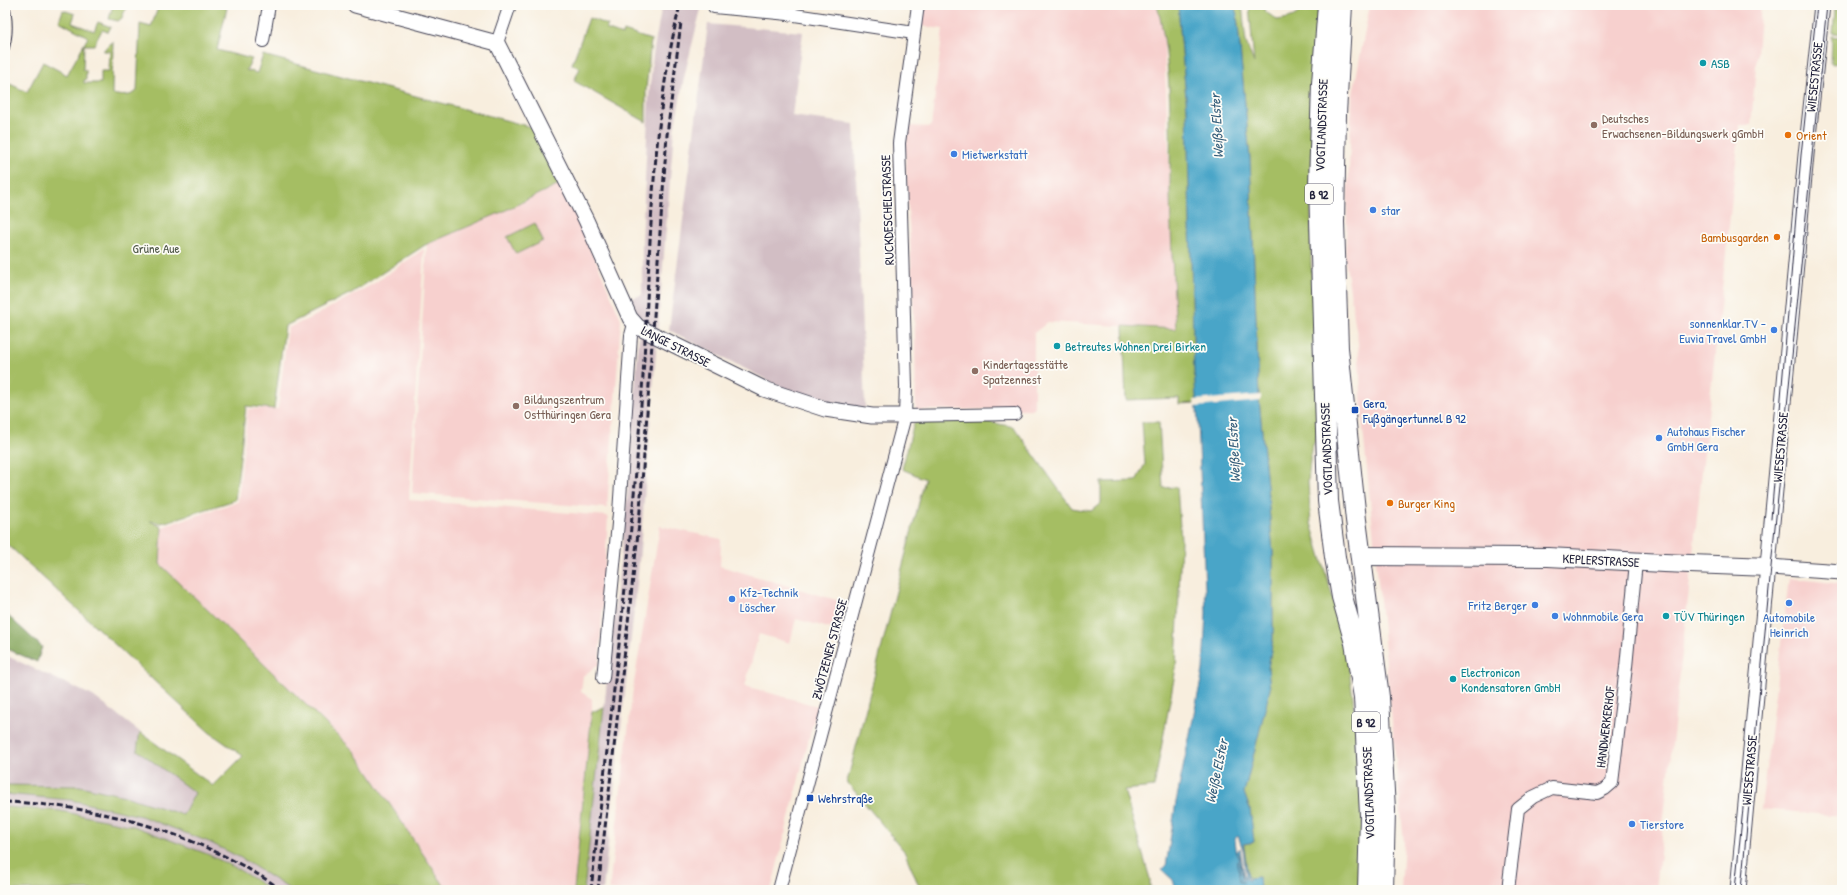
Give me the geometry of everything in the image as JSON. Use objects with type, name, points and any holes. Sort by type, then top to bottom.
[{"type":"main road","name":"VOGTLANDSTRASSE","points":[[1328,5],[1322,83],[1319,192],[1328,501],[1342,597],[1355,643],[1364,697],[1370,815],[1368,890]]},
{"type":"main road","name":"VOGTLANDSTRASSE","points":[[1342,5],[1334,222],[1338,348],[1360,556],[1375,660],[1383,752],[1385,810],[1383,890]]},
{"type":"main road","points":[[1339,59],[1352,5]]},
{"type":"main road","points":[[1335,557],[1360,556]]},
{"type":"main road","name":"KEPLERSTRASSE","points":[[1360,556],[1548,557],[1769,567]]},
{"type":"street","points":[[263,41],[270,5]]},
{"type":"street","points":[[355,5],[497,43],[510,5]]},
{"type":"street","name":"RUCKDESCHELSTRASSE","points":[[905,416],[906,386],[899,142],[918,5]]},
{"type":"street","name":"WIESESTRASSE","points":[[1738,890],[1806,155],[1822,5]]},
{"type":"street","points":[[714,7],[789,10],[914,33]]},
{"type":"street","name":"LANGE STRASSE","points":[[497,43],[586,220],[634,324],[653,336],[764,389],[825,409],[872,416],[1015,414]]},
{"type":"street","points":[[603,678],[619,513],[630,335],[634,324]]},
{"type":"street","name":"ZWÖTZENER STRASSE","points":[[779,890],[905,416]]},
{"type":"street","name":"HANDWERKERHOF","points":[[1508,890],[1518,809],[1533,797],[1552,788],[1597,792],[1606,789],[1612,783],[1626,667],[1636,562]]},
{"type":"street","name":"KEPLERSTRASSE","points":[[1769,567],[1791,567],[1842,572]]},
{"type":"shaded area","points":[[662,5],[702,5],[685,73],[674,130],[638,574],[603,890],[584,890],[627,499],[640,321],[632,298],[642,295],[642,243],[649,95],[653,55]]},
{"type":"shaded area","points":[[925,5],[1157,5],[1163,27],[1176,329],[1048,322],[1034,333],[1034,409],[916,410],[915,334],[905,150],[909,126],[931,127],[943,29],[921,26]]},
{"type":"shaded area","points":[[1370,5],[1761,5],[1751,125],[1740,125],[1656,890],[1401,890],[1404,843],[1363,429],[1358,342],[1345,259],[1352,99]]},
{"type":"shaded area","points":[[708,24],[803,32],[792,116],[854,124],[865,408],[855,407],[787,390],[669,330]]},
{"type":"shaded area","name":"Bildungszentrum Ostthüringen Gera","points":[[563,183],[621,319],[607,508],[412,493],[427,245]]},
{"type":"shaded area","points":[[424,249],[409,500],[608,516],[599,664],[583,676],[581,692],[592,699],[592,712],[574,890],[447,890],[355,752],[160,564],[162,527],[238,502],[248,409],[278,409],[288,328],[313,317],[373,284]]},
{"type":"shaded area","points":[[660,526],[721,539],[720,566],[843,602],[836,630],[796,619],[790,643],[759,634],[745,686],[817,706],[771,890],[609,890],[633,689]]},
{"type":"shaded area","points":[[1789,578],[1842,584],[1842,816],[1761,809]]},
{"type":"shaded area","points":[[5,655],[93,696],[140,732],[137,750],[196,793],[183,815],[125,796],[80,786],[5,785]]},
{"type":"shaded area","points":[[5,794],[71,800],[141,816],[209,842],[241,858],[291,890],[271,890],[236,868],[133,826],[60,811],[5,807]]},
{"type":"green space","points":[[113,5],[127,5],[122,18],[118,21],[109,19]]},
{"type":"green space","name":"Grüne Aue","points":[[159,5],[216,5],[227,8],[217,50],[252,59],[246,70],[257,73],[263,55],[531,127],[559,184],[502,212],[425,245],[353,292],[285,326],[274,409],[246,406],[235,500],[161,523],[150,521],[162,527],[160,564],[355,752],[447,890],[291,890],[241,858],[209,842],[141,816],[71,800],[5,794],[5,785],[80,786],[125,796],[183,815],[195,793],[137,750],[140,732],[213,786],[243,756],[209,732],[5,542],[5,92],[10,84],[27,92],[43,62],[67,75],[88,37],[59,21],[63,10],[75,14],[72,23],[94,31],[98,22],[111,27],[108,32],[102,30],[94,45],[84,45],[83,70],[86,70],[86,80],[84,80],[84,83],[101,83],[101,71],[109,71],[110,51],[103,51],[113,41],[112,94],[125,96],[134,93],[137,91],[140,24],[151,27]]},
{"type":"green space","points":[[1157,5],[1178,5],[1187,109],[1194,371],[1197,403],[1179,404],[1179,398],[1126,400],[1123,326],[1176,329],[1170,192],[1170,98],[1166,51]]},
{"type":"green space","points":[[1234,5],[1242,5],[1246,42],[1254,63],[1249,5],[1263,5],[1266,12],[1277,20],[1293,16],[1302,9],[1304,5],[1319,5],[1311,182],[1311,263],[1319,402],[1318,434],[1311,450],[1308,483],[1311,523],[1344,636],[1353,697],[1363,825],[1359,890],[1260,890],[1259,877],[1248,878],[1244,844],[1254,842],[1250,809],[1244,793],[1270,689],[1268,668],[1273,639],[1273,552],[1259,399],[1250,159],[1237,15]]},
{"type":"green space","points":[[1835,9],[1842,10],[1842,34],[1833,33]]},
{"type":"green space","points":[[589,18],[608,25],[606,29],[622,35],[624,31],[651,40],[646,90],[646,122],[574,81],[580,68],[572,64]]},
{"type":"green space","points":[[1832,36],[1842,37],[1842,63],[1831,64]]},
{"type":"green space","points":[[535,223],[543,241],[516,254],[507,237]]},
{"type":"green space","points":[[970,418],[1014,427],[1072,508],[1091,511],[1101,503],[1101,482],[1136,481],[1145,464],[1142,422],[1159,422],[1163,488],[1177,487],[1181,540],[1176,668],[1154,787],[1124,790],[1150,879],[1150,890],[918,890],[919,886],[904,851],[847,782],[925,479],[902,469],[914,423]]},
{"type":"green space","points":[[5,613],[42,647],[37,662],[5,648]]},
{"type":"green space","points":[[604,707],[584,890],[574,890],[592,712]]},
{"type":"green space","points":[[5,807],[60,811],[133,826],[207,854],[236,868],[271,890],[5,890]]},
{"type":"water","name":"Weiße Elster","points":[[1178,5],[1234,5],[1237,15],[1250,159],[1259,399],[1273,552],[1273,639],[1268,668],[1270,689],[1244,793],[1250,809],[1254,842],[1243,844],[1248,877],[1243,878],[1239,853],[1242,879],[1248,879],[1248,881],[1250,878],[1259,877],[1260,890],[1176,890],[1173,880],[1162,870],[1166,866],[1176,802],[1203,670],[1206,612],[1198,422],[1194,371],[1187,109]],"holes":[[[1238,836],[1243,850],[1246,876],[1244,876],[1240,848],[1237,852],[1240,882],[1235,839]]]},
{"type":"pier","points":[[1261,395],[1261,401],[1195,407],[1194,400]]},
{"type":"tram line","points":[[5,62],[10,47],[12,34],[10,5]]},
{"type":"tram line","points":[[1771,519],[1801,155],[1817,5]]},
{"type":"tram line","points":[[1741,890],[1771,567],[1827,5]]},
{"type":"tram line","points":[[1735,890],[1744,798]]},
{"type":"railway","points":[[591,890],[619,648],[631,526],[641,405],[656,154],[670,54],[680,5]]},
{"type":"railway","points":[[598,890],[639,524],[667,135],[681,22]]},
{"type":"railway","points":[[5,802],[41,804],[78,809],[114,816],[150,826],[184,838],[218,853],[251,870],[282,890]]},
{"type":"place","name":"ASB","points":[[1703,63]]},
{"type":"place","name":"Deutsches Erwachsenen-Bildungswerk gGmbH","points":[[1594,125]]},
{"type":"place","name":"Orient","points":[[1788,135]]},
{"type":"place","name":"Mietwerkstatt","points":[[954,154]]},
{"type":"place","name":"star","points":[[1373,210]]},
{"type":"place","name":"Bambusgarden","points":[[1777,237]]},
{"type":"place","name":"sonnenklar.TV - Euvia Travel GmbH","points":[[1774,330]]},
{"type":"place","name":"Betreutes Wohnen Drei Birken","points":[[1057,346]]},
{"type":"place","name":"Kindertagesstätte Spatzennest","points":[[975,371]]},
{"type":"place","name":"Bildungszentrum Ostthüringen Gera","points":[[516,406]]},
{"type":"place","name":"Gera, Fußgängertunnel B 92","points":[[1355,410]]},
{"type":"place","name":"Autohaus Fischer GmbH Gera","points":[[1659,438]]},
{"type":"place","name":"Burger King","points":[[1390,503]]},
{"type":"place","name":"Kfz-Technik Löscher","points":[[732,599]]},
{"type":"place","name":"Automobile Heinrich","points":[[1789,603]]},
{"type":"place","name":"Fritz Berger","points":[[1535,605]]},
{"type":"place","name":"Wohnmobile Gera","points":[[1555,616]]},
{"type":"place","name":"TÜV Thüringen","points":[[1666,616]]},
{"type":"place","name":"Electronicon Kondensatoren GmbH","points":[[1453,679]]},
{"type":"place","name":"Wehrstraße","points":[[810,798]]},
{"type":"place","name":"Tierstore","points":[[1632,824]]}]
